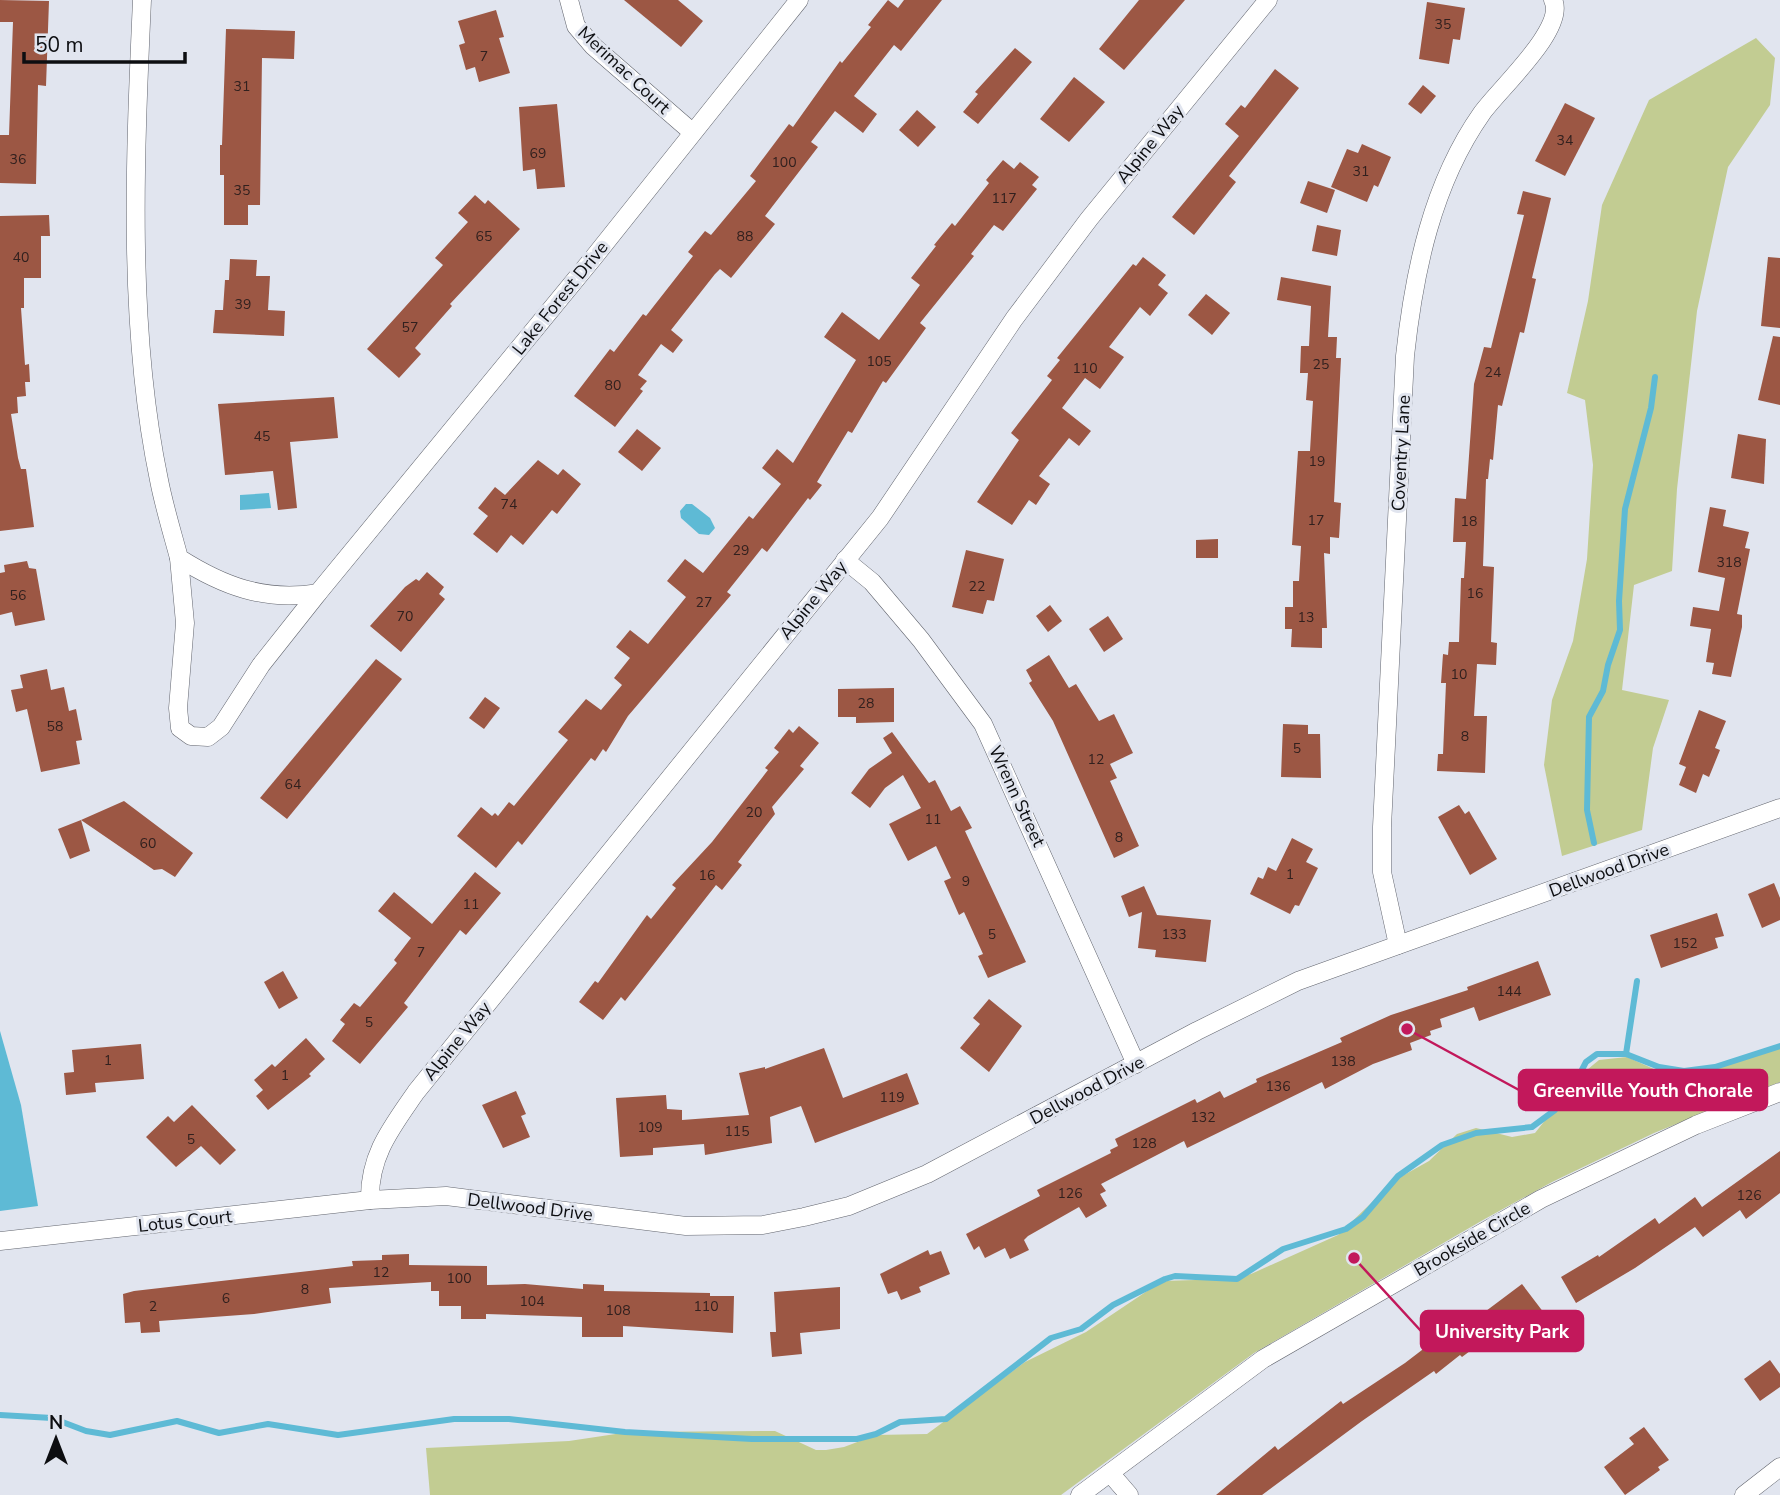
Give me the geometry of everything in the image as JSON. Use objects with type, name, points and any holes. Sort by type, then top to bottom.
[{"type":"street","name":"Lake Forest Drive","points":[[142,0],[139,314],[159,479],[179,558],[186,623],[178,708],[180,728],[191,736],[208,737],[221,727],[261,664],[594,257],[799,0]]},
{"type":"street","name":"Merimac Court","points":[[569,0],[576,26],[593,46],[692,132]]},
{"type":"street","name":"Alpine Way","points":[[369,1200],[369,1180],[382,1140],[416,1091],[845,560],[910,474],[1014,318],[1089,219],[1268,0]]},
{"type":"street","name":"Coventry Lane","points":[[1398,945],[1382,872],[1382,827],[1405,356],[1412,288],[1431,222],[1465,140],[1501,88],[1550,32],[1556,18],[1553,0]]},
{"type":"street","points":[[179,558],[212,580],[250,593],[318,593]]},
{"type":"street","name":"Wrenn Street","points":[[845,560],[872,582],[913,630],[983,724],[1136,1064]]},
{"type":"street","name":"Dellwood Drive","points":[[369,1200],[446,1196],[686,1226],[752,1225],[804,1217],[849,1206],[915,1179],[1298,981],[1780,808]]},
{"type":"street","name":"Brookside Circle","points":[[1080,1495],[1263,1359],[1529,1206],[1674,1135],[1780,1092]]},
{"type":"street","name":"Lotus Court","points":[[0,1241],[369,1200]]},
{"type":"street","points":[[1744,1495],[1780,1467]]},
{"type":"street","points":[[1110,1473],[1129,1495]]},
{"type":"green space","points":[[1756,38],[1775,58],[1770,105],[1728,167],[1697,311],[1677,489],[1672,571],[1634,585],[1622,690],[1669,700],[1653,748],[1642,830],[1562,856],[1544,765],[1552,700],[1573,641],[1587,559],[1593,465],[1585,400],[1567,393],[1588,301],[1602,205],[1649,100]]},
{"type":"green space","points":[[1780,1047],[1780,1082],[1654,1133],[1552,1182],[1483,1220],[1254,1353],[1061,1495],[430,1495],[426,1448],[569,1441],[629,1432],[775,1431],[816,1450],[826,1450],[844,1447],[876,1435],[927,1434],[1025,1362],[1086,1332],[1162,1281],[1228,1279],[1251,1274],[1338,1235],[1395,1180],[1429,1161],[1457,1134],[1476,1128],[1512,1137],[1535,1133],[1582,1074],[1599,1060],[1627,1057],[1674,1078]]},
{"type":"water","points":[[269,493],[271,508],[240,510],[240,495]]},
{"type":"water","points":[[686,504],[692,504],[710,518],[715,528],[709,535],[699,534],[681,518],[680,511]]},
{"type":"water","points":[[0,1031],[21,1105],[38,1206],[0,1211]]},
{"type":"building","points":[[0,0],[49,1],[46,86],[38,85],[36,184],[0,183],[0,135],[9,135],[13,22],[0,22]]},
{"type":"building","points":[[624,0],[678,0],[703,21],[681,47]]},
{"type":"building","points":[[888,0],[898,8],[904,0],[942,0],[901,51],[894,45],[854,96],[877,114],[863,133],[835,111],[811,142],[818,147],[765,216],[775,224],[731,278],[720,269],[715,274],[671,330],[683,340],[673,353],[661,344],[638,375],[647,381],[640,389],[643,391],[615,427],[574,396],[610,349],[614,352],[643,314],[646,316],[693,256],[688,252],[705,231],[711,235],[756,181],[750,176],[789,124],[793,127],[840,61],[842,63],[871,27],[868,25]]},
{"type":"building","points":[[1139,0],[1185,0],[1124,70],[1099,49]]},
{"type":"building","points":[[1427,2],[1465,8],[1460,40],[1453,39],[1449,64],[1419,59]]},
{"type":"building","points":[[496,10],[504,37],[499,38],[510,73],[479,82],[475,67],[466,70],[459,45],[465,43],[458,21]]},
{"type":"building","points":[[226,29],[295,31],[294,59],[262,58],[260,205],[248,205],[248,225],[224,225],[224,175],[220,175],[220,145]]},
{"type":"building","points":[[1015,48],[1032,62],[978,124],[963,112],[978,94],[975,92]]},
{"type":"building","points":[[1275,69],[1299,88],[1229,176],[1236,182],[1194,235],[1172,217],[1239,136],[1225,124],[1241,105],[1245,108]]},
{"type":"building","points":[[1074,77],[1105,102],[1069,142],[1040,119]]},
{"type":"building","points":[[1423,85],[1436,96],[1421,114],[1408,104]]},
{"type":"building","points":[[1565,103],[1595,118],[1565,176],[1535,161]]},
{"type":"building","points":[[557,104],[565,187],[537,189],[535,169],[523,171],[519,107]]},
{"type":"building","points":[[917,110],[936,127],[918,147],[899,130]]},
{"type":"building","points":[[1362,144],[1391,157],[1378,187],[1374,185],[1367,202],[1331,187],[1347,149],[1358,153]]},
{"type":"building","points":[[1003,160],[1014,169],[1020,162],[1039,177],[1032,185],[1037,189],[1003,231],[994,225],[971,254],[974,256],[920,323],[926,328],[886,383],[883,381],[852,433],[848,431],[817,482],[822,485],[810,500],[808,498],[767,552],[762,548],[727,592],[731,595],[628,716],[606,752],[603,749],[595,761],[591,758],[522,845],[518,841],[496,868],[457,836],[481,807],[492,816],[495,813],[498,816],[509,802],[514,806],[568,740],[558,732],[586,699],[601,710],[622,685],[614,678],[630,658],[616,647],[630,630],[648,644],[686,597],[667,581],[685,559],[703,573],[749,516],[753,519],[781,484],[762,468],[777,449],[793,463],[856,360],[824,337],[842,312],[879,340],[920,285],[911,278],[952,223],[955,226],[989,183],[986,180]]},
{"type":"building","points":[[1308,181],[1335,190],[1327,213],[1300,203]]},
{"type":"building","points":[[1523,191],[1551,198],[1532,278],[1536,279],[1524,333],[1520,332],[1502,406],[1498,405],[1493,460],[1490,459],[1486,479],[1483,566],[1494,567],[1491,642],[1497,643],[1496,665],[1477,664],[1474,716],[1487,716],[1485,773],[1437,771],[1438,754],[1443,754],[1446,683],[1441,683],[1443,654],[1448,655],[1449,642],[1459,642],[1461,578],[1464,578],[1466,542],[1453,542],[1455,498],[1466,499],[1474,384],[1484,347],[1491,348],[1524,215],[1517,214]]},
{"type":"building","points":[[475,195],[485,204],[488,200],[520,229],[450,304],[452,306],[415,348],[421,354],[399,378],[367,349],[443,265],[435,258],[468,222],[458,213]]},
{"type":"building","points":[[49,215],[50,236],[41,236],[41,278],[24,278],[24,308],[21,308],[25,365],[29,364],[30,382],[25,382],[26,396],[17,397],[18,413],[11,414],[21,469],[26,469],[34,527],[0,531],[0,216]]},
{"type":"building","points":[[1317,225],[1341,230],[1337,256],[1312,251]]},
{"type":"building","points":[[1143,257],[1166,275],[1158,285],[1168,293],[1150,316],[1140,307],[1109,347],[1124,357],[1100,389],[1085,378],[1062,408],[1091,431],[1079,446],[1069,438],[1039,476],[1050,484],[1036,505],[1029,500],[1012,525],[977,502],[1019,440],[1011,433],[1052,380],[1047,376],[1060,360],[1057,358],[1133,264],[1136,266]]},
{"type":"building","points":[[1768,257],[1780,258],[1780,328],[1761,326]]},
{"type":"building","points":[[230,259],[257,260],[256,276],[270,276],[268,310],[285,311],[284,336],[213,333],[215,310],[223,310]]},
{"type":"building","points":[[1281,277],[1331,286],[1328,337],[1337,337],[1336,358],[1341,358],[1334,502],[1341,503],[1339,538],[1330,537],[1330,554],[1324,553],[1327,628],[1322,628],[1322,648],[1291,647],[1292,629],[1285,629],[1285,607],[1293,607],[1293,581],[1299,581],[1301,546],[1292,545],[1298,451],[1310,451],[1313,401],[1306,400],[1308,373],[1300,373],[1301,346],[1309,346],[1311,306],[1277,300]]},
{"type":"building","points":[[1206,294],[1230,313],[1212,335],[1188,315]]},
{"type":"building","points":[[1773,336],[1780,337],[1780,405],[1758,400]]},
{"type":"building","points":[[334,397],[338,438],[290,442],[297,508],[278,510],[273,471],[225,475],[218,404]]},
{"type":"building","points":[[637,429],[661,448],[642,471],[618,452]]},
{"type":"building","points":[[1738,434],[1766,439],[1764,484],[1731,478]]},
{"type":"building","points":[[538,460],[558,475],[563,469],[581,484],[557,514],[552,510],[523,545],[511,535],[497,553],[473,534],[488,516],[478,508],[495,487],[505,495]]},
{"type":"building","points":[[1710,507],[1726,510],[1723,526],[1749,532],[1745,548],[1750,549],[1737,614],[1742,615],[1742,627],[1731,677],[1712,674],[1714,663],[1706,662],[1711,629],[1690,626],[1693,607],[1719,611],[1725,578],[1698,572]]},
{"type":"building","points":[[1218,539],[1218,558],[1196,558],[1196,540]]},
{"type":"building","points":[[966,550],[1004,559],[994,601],[987,600],[983,614],[952,607]]},
{"type":"building","points":[[27,561],[29,568],[36,569],[45,620],[15,626],[12,612],[0,615],[0,573],[5,572],[4,565]]},
{"type":"building","points":[[427,572],[444,587],[439,594],[445,599],[401,652],[370,626],[405,587],[416,579],[419,581]]},
{"type":"building","points":[[1050,605],[1062,621],[1048,632],[1036,616]]},
{"type":"building","points":[[1108,616],[1123,639],[1104,652],[1089,629]]},
{"type":"building","points":[[1049,655],[1069,688],[1076,684],[1099,721],[1114,714],[1133,753],[1110,764],[1117,778],[1110,781],[1139,846],[1114,858],[1053,721],[1029,683],[1032,681],[1026,670]]},
{"type":"building","points":[[376,659],[402,679],[287,819],[260,798]]},
{"type":"building","points":[[47,669],[51,690],[64,687],[69,711],[76,709],[82,740],[76,741],[80,764],[41,772],[27,709],[16,712],[11,690],[23,688],[20,675]]},
{"type":"building","points":[[894,688],[894,722],[856,723],[856,717],[838,717],[838,689]]},
{"type":"building","points":[[485,697],[500,708],[484,729],[469,718]]},
{"type":"building","points":[[1699,710],[1726,721],[1715,748],[1720,750],[1709,777],[1703,774],[1696,793],[1679,785],[1686,767],[1679,764]]},
{"type":"building","points":[[1283,724],[1308,725],[1308,734],[1320,734],[1321,778],[1281,777]]},
{"type":"building","points":[[799,726],[819,743],[800,766],[804,769],[772,807],[775,814],[738,862],[742,865],[722,890],[716,885],[625,1001],[621,997],[603,1020],[579,1002],[595,981],[598,983],[647,915],[651,919],[676,888],[672,885],[712,842],[768,770],[765,768],[779,752],[774,748],[789,729],[793,733]]},
{"type":"building","points":[[892,732],[929,783],[935,780],[951,811],[960,806],[972,828],[965,831],[1026,962],[988,978],[978,956],[983,954],[964,912],[959,915],[944,881],[951,878],[936,846],[908,861],[889,824],[921,808],[903,775],[885,788],[870,808],[851,793],[869,769],[892,753],[883,738]]},
{"type":"building","points":[[124,801],[193,853],[175,877],[162,869],[154,870],[81,820]]},
{"type":"building","points":[[1459,805],[1465,814],[1469,811],[1497,859],[1470,875],[1438,817]]},
{"type":"building","points":[[81,820],[90,851],[70,859],[58,829]]},
{"type":"building","points":[[1292,838],[1313,849],[1306,862],[1318,868],[1299,906],[1295,905],[1290,914],[1250,894],[1258,877],[1263,879],[1268,867],[1276,871]]},
{"type":"building","points":[[475,872],[501,893],[466,935],[460,930],[404,1003],[408,1007],[360,1064],[332,1041],[345,1024],[340,1020],[354,1003],[360,1007],[397,963],[394,960],[411,938],[378,911],[394,892],[432,924]]},
{"type":"building","points":[[1774,883],[1780,898],[1780,920],[1762,928],[1748,894]]},
{"type":"building","points":[[1144,886],[1157,915],[1211,920],[1206,962],[1155,957],[1156,950],[1138,948],[1142,912],[1129,917],[1121,896]]},
{"type":"building","points":[[1717,913],[1724,936],[1715,938],[1718,948],[1661,968],[1650,935]]},
{"type":"building","points":[[1538,961],[1551,995],[1479,1021],[1474,1007],[1440,1019],[1442,1027],[1430,1031],[1431,1035],[1410,1043],[1412,1050],[1373,1064],[1325,1089],[1322,1082],[1187,1148],[1184,1141],[1101,1184],[1106,1191],[1100,1194],[1107,1206],[1086,1218],[1079,1207],[1028,1236],[1024,1240],[1029,1250],[1010,1259],[1005,1248],[985,1258],[979,1246],[974,1250],[966,1234],[1040,1196],[1037,1190],[1111,1153],[1110,1150],[1118,1146],[1115,1139],[1195,1099],[1197,1103],[1220,1091],[1224,1098],[1257,1082],[1256,1079],[1342,1042],[1340,1038],[1391,1015],[1468,990],[1467,987]]},
{"type":"building","points":[[283,971],[298,998],[279,1009],[264,982]]},
{"type":"building","points":[[989,999],[1022,1026],[989,1072],[960,1048],[980,1024],[973,1018]]},
{"type":"building","points":[[306,1038],[325,1059],[309,1074],[311,1076],[268,1110],[256,1096],[263,1090],[254,1080],[272,1064],[275,1067]]},
{"type":"building","points":[[141,1044],[144,1079],[95,1083],[96,1092],[66,1095],[64,1073],[74,1072],[72,1050]]},
{"type":"building","points":[[824,1048],[843,1098],[907,1073],[919,1104],[815,1143],[801,1106],[770,1117],[772,1143],[705,1155],[704,1144],[653,1148],[653,1155],[620,1157],[616,1098],[666,1095],[667,1109],[682,1110],[682,1120],[749,1115],[739,1073],[765,1069]]},
{"type":"building","points":[[516,1091],[526,1114],[521,1116],[530,1137],[503,1148],[482,1105]]},
{"type":"building","points":[[192,1105],[236,1150],[220,1165],[201,1146],[176,1167],[146,1137],[168,1116],[174,1122]]},
{"type":"building","points":[[1780,1151],[1780,1193],[1746,1219],[1740,1210],[1703,1237],[1695,1227],[1635,1268],[1576,1303],[1561,1277],[1598,1255],[1599,1257],[1655,1218],[1659,1224],[1695,1197],[1702,1207]]},
{"type":"building","points":[[928,1250],[930,1255],[941,1251],[950,1274],[919,1287],[921,1292],[901,1300],[897,1291],[888,1294],[880,1274]]},
{"type":"building","points":[[409,1254],[409,1265],[487,1266],[487,1285],[525,1284],[583,1289],[583,1284],[604,1285],[604,1291],[734,1296],[733,1333],[623,1326],[623,1337],[582,1337],[582,1317],[486,1314],[486,1319],[461,1319],[461,1306],[439,1306],[439,1291],[431,1291],[431,1282],[329,1288],[331,1303],[254,1314],[159,1321],[160,1332],[141,1333],[140,1322],[125,1323],[123,1294],[134,1291],[353,1266],[352,1261],[382,1260],[382,1255]]},
{"type":"building","points":[[1522,1284],[1544,1313],[1498,1348],[1490,1336],[1362,1421],[1262,1495],[1216,1495],[1275,1446],[1278,1450],[1341,1401],[1343,1404],[1405,1363],[1452,1327],[1455,1330],[1464,1323],[1466,1326]]},
{"type":"building","points":[[840,1287],[840,1329],[800,1333],[802,1354],[772,1357],[770,1332],[776,1332],[774,1292]]},
{"type":"building","points":[[1770,1360],[1780,1374],[1780,1387],[1760,1401],[1744,1379]]},
{"type":"building","points":[[1644,1427],[1669,1460],[1658,1467],[1660,1470],[1625,1495],[1604,1467],[1634,1444],[1629,1438]]},
{"type":"waterway","points":[[1594,843],[1587,810],[1589,717],[1603,691],[1608,665],[1620,630],[1619,601],[1625,509],[1651,408],[1655,377]]},
{"type":"waterway","points":[[1626,1054],[1637,981]]},
{"type":"waterway","points":[[0,1415],[52,1418],[86,1431],[110,1435],[177,1421],[219,1433],[268,1424],[338,1435],[454,1419],[509,1419],[625,1432],[752,1439],[857,1439],[876,1434],[900,1422],[946,1419],[1051,1338],[1081,1329],[1113,1305],[1165,1279],[1175,1276],[1237,1279],[1283,1249],[1346,1229],[1363,1217],[1398,1176],[1442,1145],[1476,1133],[1532,1127],[1555,1110],[1574,1085],[1586,1062],[1597,1054],[1626,1054],[1659,1067],[1684,1071],[1715,1067],[1780,1046]]},
{"type":"place","name":"Greenville Youth Chorale","points":[[1407,1029]]},
{"type":"place","name":"University Park","points":[[1354,1258]]}]
